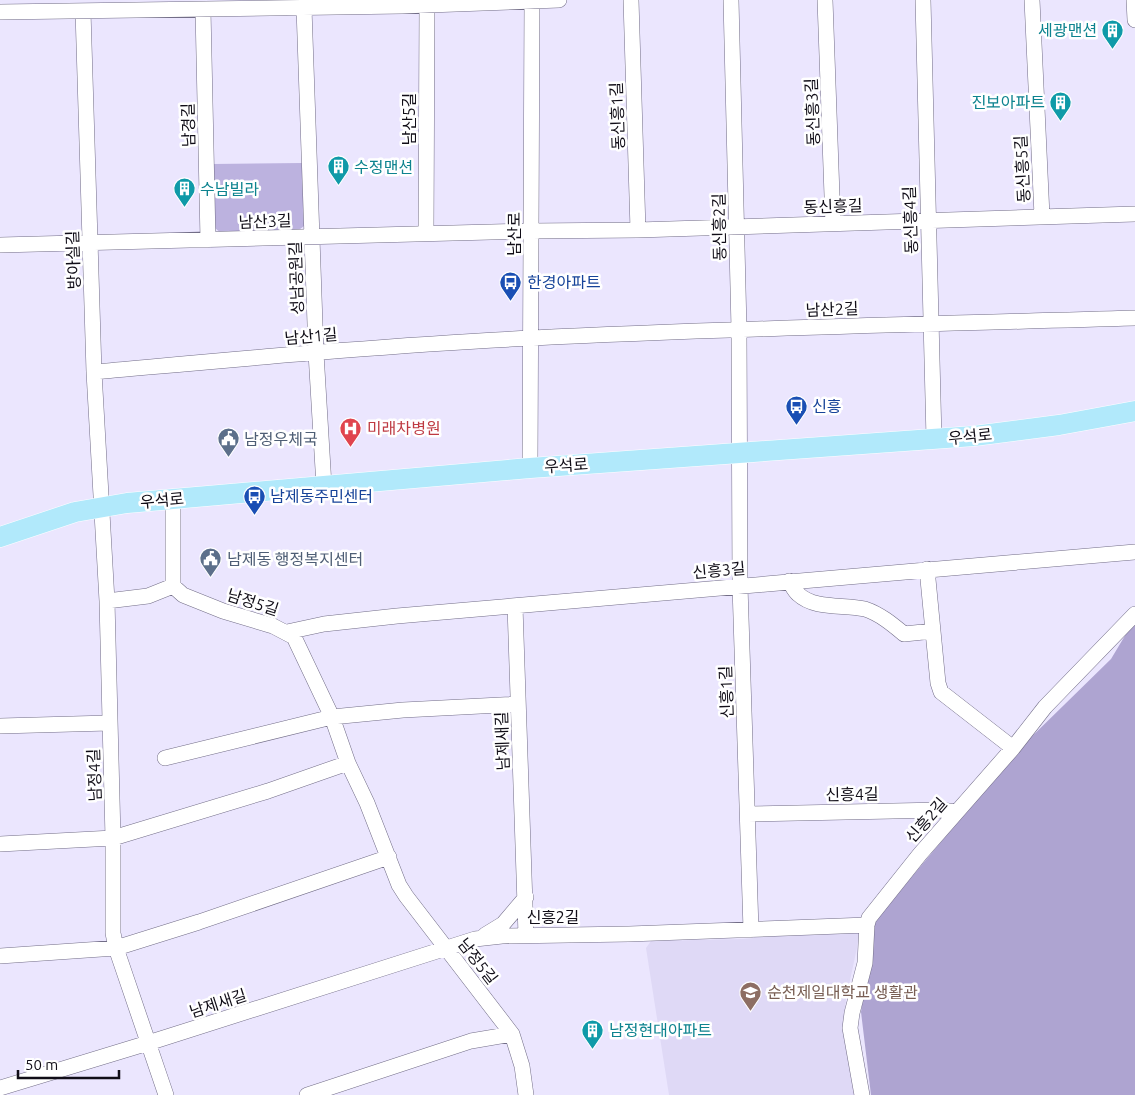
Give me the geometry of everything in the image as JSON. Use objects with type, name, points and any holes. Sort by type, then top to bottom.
[{"type":"main road","name":"우석로","points":[[0,537],[75,512],[101,507],[173,499],[530,468],[934,439],[1060,425],[1135,411]]},
{"type":"street","name":"남산로","points":[[530,468],[532,0]]},
{"type":"street","points":[[0,12],[304,8],[559,0]]},
{"type":"street","name":"동신흥1길","points":[[631,0],[638,230]]},
{"type":"street","name":"동신흥2길","points":[[732,0],[739,453]]},
{"type":"street","name":"동신흥3길","points":[[825,0],[834,224]]},
{"type":"street","name":"동신흥4길","points":[[923,0],[934,439]]},
{"type":"street","name":"동신흥5길","points":[[1032,0],[1042,216]]},
{"type":"street","points":[[1134,0],[1135,20]]},
{"type":"street","name":"남산5길","points":[[426,234],[427,4]]},
{"type":"street","name":"성남공원길","points":[[304,8],[316,353],[324,486]]},
{"type":"street","name":"남경길","points":[[203,10],[208,240]]},
{"type":"street","name":"방아실길","points":[[83,11],[94,372],[101,507]]},
{"type":"street","name":"동신흥길","points":[[531,231],[638,230],[1135,214]]},
{"type":"street","name":"남산3길","points":[[0,244],[531,231]]},
{"type":"street","name":"남산2길","points":[[531,338],[738,329],[1135,318]]},
{"type":"street","name":"남산1길","points":[[94,372],[316,353],[531,338]]},
{"type":"street","name":"신흥1길","points":[[739,453],[740,586],[751,930]]},
{"type":"street","points":[[106,601],[148,596],[173,586],[173,499]]},
{"type":"street","name":"남정4길","points":[[101,507],[110,723],[113,933],[116,948],[166,1095]]},
{"type":"street","name":"신흥3길","points":[[515,606],[1135,552]]},
{"type":"street","points":[[927,569],[938,683],[941,692],[1012,748]]},
{"type":"street","points":[[789,581],[797,593],[806,599],[823,604],[865,609],[882,616],[904,634],[933,631]]},
{"type":"street","name":"남정5길","points":[[173,586],[183,595],[223,611],[287,632],[294,637],[332,717],[348,763],[367,803],[399,885],[512,1034],[522,1066],[526,1095]]},
{"type":"street","points":[[287,632],[324,624],[515,606]]},
{"type":"street","name":"남제새길","points":[[515,606],[526,935]]},
{"type":"street","name":"신흥2길","points":[[862,1095],[850,1028],[865,963],[868,918],[1045,707],[1135,614]]},
{"type":"street","points":[[165,758],[332,717],[403,710],[518,704]]},
{"type":"street","points":[[0,726],[110,723]]},
{"type":"street","points":[[0,844],[113,838],[268,791],[348,763]]},
{"type":"street","name":"신흥4길","points":[[748,814],[941,810],[956,812]]},
{"type":"street","points":[[0,956],[116,948],[182,928],[389,857]]},
{"type":"street","points":[[478,939],[503,924],[526,897]]},
{"type":"street","name":"신흥2길","points":[[446,948],[478,939],[526,935],[630,934],[867,924]]},
{"type":"street","name":"남제새길","points":[[0,1088],[148,1044],[446,948]]},
{"type":"street","points":[[307,1095],[471,1040],[512,1034]]},
{"type":"shaded area","points":[[303,163],[304,226],[295,233],[222,234],[215,228],[213,164]]},
{"type":"shaded area","points":[[1135,619],[1135,1095],[871,1095],[861,1012],[874,922],[1017,751],[1111,659]]},
{"type":"shaded area","name":"순천제일대학교 생활관","points":[[849,929],[859,934],[846,999],[843,1029],[855,1095],[669,1095],[646,948],[651,941],[743,939]]},
{"type":"place","name":"세광맨션","points":[[1113,49]]},
{"type":"place","name":"진보아파트","points":[[1061,121]]},
{"type":"place","name":"수정맨션","points":[[338,186]]},
{"type":"place","name":"수남빌라","points":[[184,208]]},
{"type":"place","name":"한경아파트","points":[[511,301]]},
{"type":"place","name":"신흥","points":[[796,425]]},
{"type":"place","name":"미래차병원","points":[[351,447]]},
{"type":"place","name":"남정우체국","points":[[228,458]]},
{"type":"place","name":"남제동주민센터","points":[[254,515]]},
{"type":"place","name":"남제동 행정복지센터","points":[[211,578]]},
{"type":"place","name":"순천제일대학교 생활관","points":[[751,1011]]},
{"type":"place","name":"남정현대아파트","points":[[593,1049]]}]
